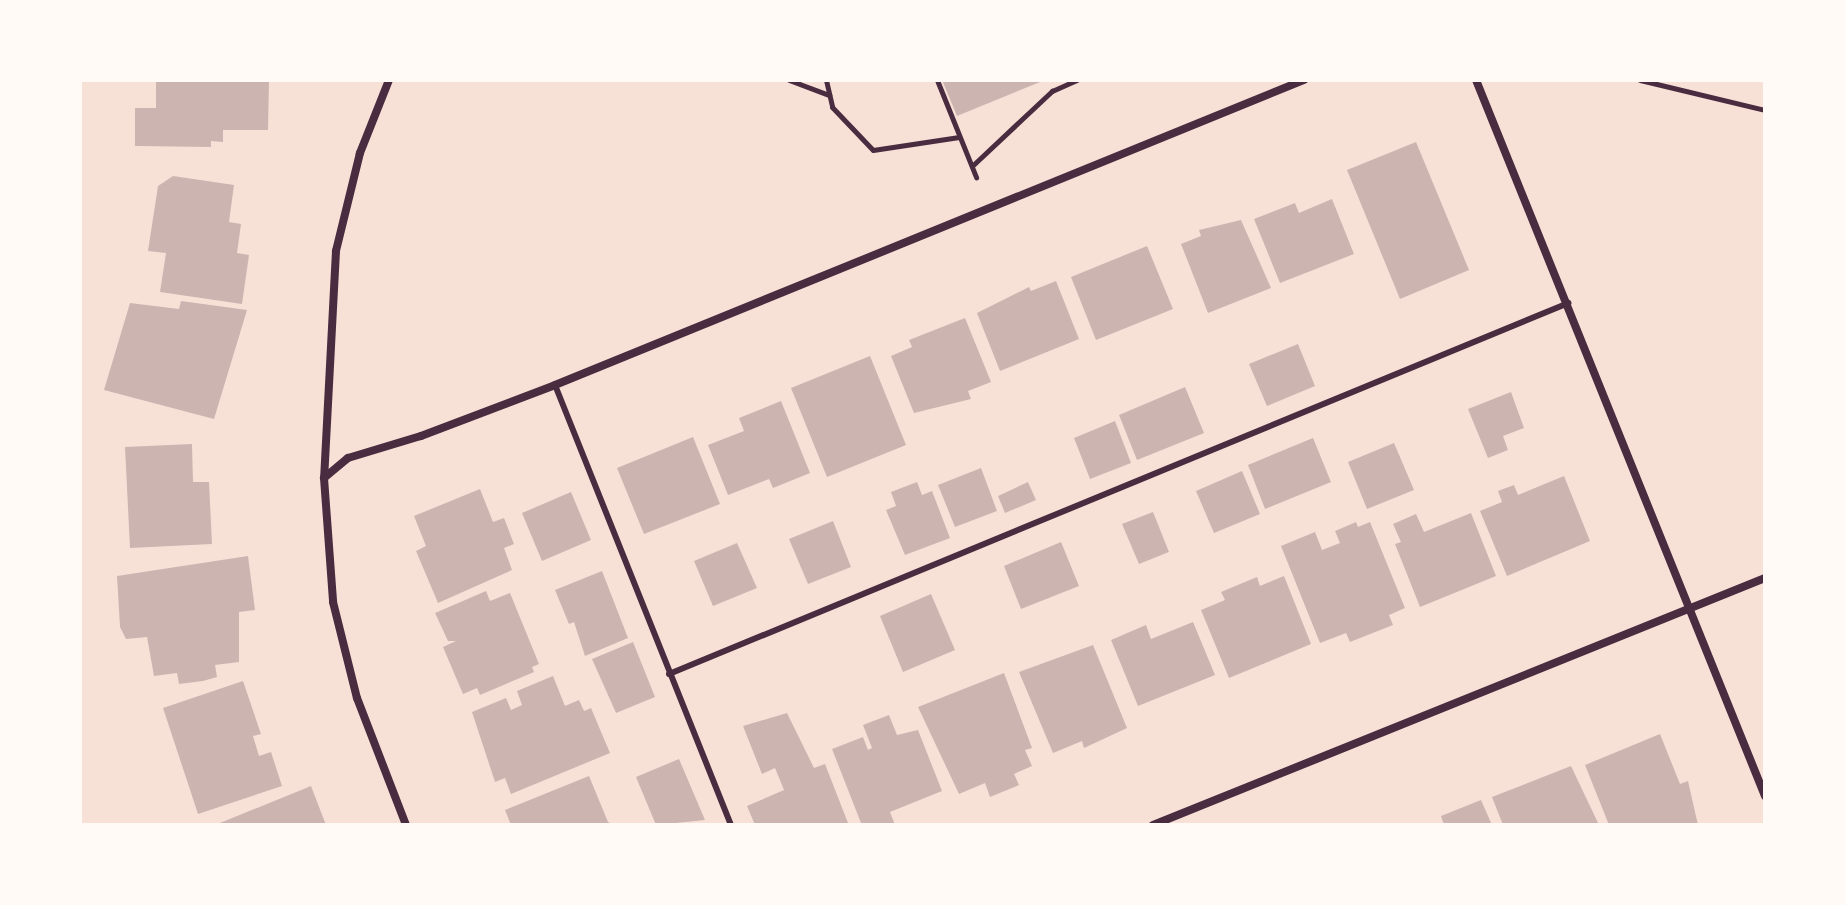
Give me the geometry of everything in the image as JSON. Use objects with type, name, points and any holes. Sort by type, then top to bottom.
[{"type":"street","points":[[389,80],[360,153],[336,251],[324,478],[333,602],[357,698],[406,825]]},
{"type":"street","points":[[324,478],[348,458],[421,436],[555,385],[1304,80]]},
{"type":"street","points":[[1476,80],[1692,607],[1765,796]]},
{"type":"street","points":[[1153,825],[1765,578]]},
{"type":"lane","points":[[669,674],[1568,303]]},
{"type":"lane","points":[[555,385],[731,825]]},
{"type":"path","points":[[789,80],[829,95]]},
{"type":"path","points":[[826,80],[829,95],[850,131],[873,150],[959,137]]},
{"type":"path","points":[[937,80],[976,177]]},
{"type":"path","points":[[972,166],[1052,91],[1077,80]]},
{"type":"path","points":[[1640,80],[1765,110]]},
{"type":"building","points":[[156,80],[269,80],[268,130],[223,130],[223,142],[211,141],[211,147],[135,146],[135,108],[156,108]]},
{"type":"building","points":[[942,80],[1045,80],[957,116]]},
{"type":"building","points":[[1416,142],[1469,270],[1400,299],[1347,170]]},
{"type":"building","points":[[173,176],[234,185],[229,222],[241,224],[237,253],[249,255],[242,304],[160,292],[166,253],[148,251],[158,186]]},
{"type":"building","points":[[1332,199],[1354,254],[1280,283],[1254,219],[1295,203],[1299,213]]},
{"type":"building","points":[[1241,220],[1271,288],[1208,313],[1181,244],[1201,236],[1199,230]]},
{"type":"building","points":[[1147,246],[1173,309],[1096,340],[1071,277]]},
{"type":"building","points":[[1056,281],[1079,339],[1000,371],[977,313],[1029,287],[1031,291]]},
{"type":"building","points":[[181,301],[247,310],[214,419],[104,390],[130,303],[179,309]]},
{"type":"building","points":[[965,318],[991,382],[968,391],[971,399],[914,413],[891,356],[912,347],[909,340]]},
{"type":"building","points":[[1298,344],[1315,386],[1267,406],[1249,364]]},
{"type":"building","points":[[870,356],[906,445],[827,477],[791,388]]},
{"type":"building","points":[[1185,387],[1204,433],[1137,460],[1119,415]]},
{"type":"building","points":[[1511,392],[1524,428],[1503,436],[1508,450],[1488,458],[1468,409]]},
{"type":"building","points":[[781,401],[810,473],[773,488],[769,479],[728,495],[708,445],[744,431],[739,418]]},
{"type":"building","points":[[1115,421],[1131,463],[1090,479],[1074,438]]},
{"type":"building","points":[[693,437],[720,504],[644,534],[617,468]]},
{"type":"building","points":[[1313,438],[1331,482],[1265,509],[1248,465]]},
{"type":"building","points":[[1394,443],[1414,490],[1367,509],[1348,462]]},
{"type":"building","points":[[192,444],[193,482],[209,482],[212,544],[130,548],[125,447]]},
{"type":"building","points":[[981,468],[997,511],[955,527],[938,485]]},
{"type":"building","points":[[1242,471],[1260,514],[1214,533],[1196,491]]},
{"type":"building","points":[[1564,476],[1590,541],[1507,576],[1480,511],[1502,502],[1498,491],[1514,485],[1518,495]]},
{"type":"building","points":[[917,482],[922,495],[932,491],[950,538],[905,555],[886,510],[896,506],[891,492]]},
{"type":"building","points":[[1028,482],[1036,500],[1005,513],[998,496]]},
{"type":"building","points":[[480,489],[493,522],[504,518],[514,544],[504,548],[512,570],[438,603],[416,551],[426,546],[414,516]]},
{"type":"building","points":[[571,492],[591,540],[542,561],[522,513]]},
{"type":"building","points":[[1153,512],[1169,552],[1139,564],[1122,524]]},
{"type":"building","points":[[1471,513],[1496,576],[1420,607],[1395,544],[1401,542],[1393,524],[1416,514],[1424,532]]},
{"type":"building","points":[[833,521],[851,567],[808,584],[789,539]]},
{"type":"building","points":[[1356,522],[1358,527],[1370,522],[1405,608],[1389,615],[1393,625],[1350,642],[1346,633],[1320,643],[1281,546],[1315,532],[1322,550],[1340,543],[1335,531]]},
{"type":"building","points":[[1061,542],[1079,586],[1021,609],[1004,566]]},
{"type":"building","points":[[737,543],[757,588],[713,606],[694,561]]},
{"type":"building","points":[[248,556],[255,610],[239,612],[239,662],[215,665],[217,677],[203,681],[179,684],[177,673],[154,676],[147,637],[126,639],[120,627],[117,576]]},
{"type":"building","points":[[602,571],[628,638],[585,656],[574,622],[569,624],[555,590]]},
{"type":"building","points":[[1284,576],[1311,644],[1229,678],[1201,610],[1225,600],[1221,592],[1257,577],[1260,586]]},
{"type":"building","points":[[486,591],[490,601],[510,593],[539,664],[532,667],[534,672],[480,695],[477,688],[463,694],[443,647],[456,641],[448,641],[435,613]]},
{"type":"building","points":[[931,594],[955,650],[903,672],[880,616]]},
{"type":"building","points":[[1193,622],[1215,675],[1138,706],[1111,640],[1146,625],[1151,639]]},
{"type":"building","points":[[633,642],[655,697],[616,713],[592,659]]},
{"type":"building","points":[[1093,645],[1127,728],[1084,748],[1082,741],[1053,753],[1019,672]]},
{"type":"building","points":[[1004,673],[1032,748],[1025,750],[1032,766],[1014,774],[1019,785],[990,797],[985,783],[959,794],[918,707]]},
{"type":"building","points":[[553,676],[565,706],[579,700],[584,711],[591,708],[610,753],[511,794],[505,778],[495,782],[472,712],[506,698],[511,710],[522,705],[517,691]]},
{"type":"building","points":[[243,681],[261,734],[253,736],[259,756],[271,752],[282,786],[198,814],[163,708]]},
{"type":"building","points":[[787,713],[814,768],[825,764],[848,823],[755,825],[747,806],[784,790],[775,768],[762,774],[743,726]]},
{"type":"building","points":[[889,715],[897,735],[918,730],[942,791],[890,812],[895,825],[856,825],[861,823],[832,749],[863,737],[868,750],[872,748],[863,725]]},
{"type":"building","points":[[1660,734],[1680,784],[1688,781],[1698,825],[1609,825],[1585,765]]},
{"type":"building","points":[[679,759],[705,820],[656,825],[636,777]]},
{"type":"building","points":[[1571,766],[1599,825],[1503,825],[1492,797]]},
{"type":"building","points":[[589,776],[608,822],[614,825],[511,825],[505,810]]},
{"type":"building","points":[[311,786],[326,825],[215,825]]},
{"type":"building","points":[[1481,800],[1492,825],[1444,825],[1441,816]]}]
